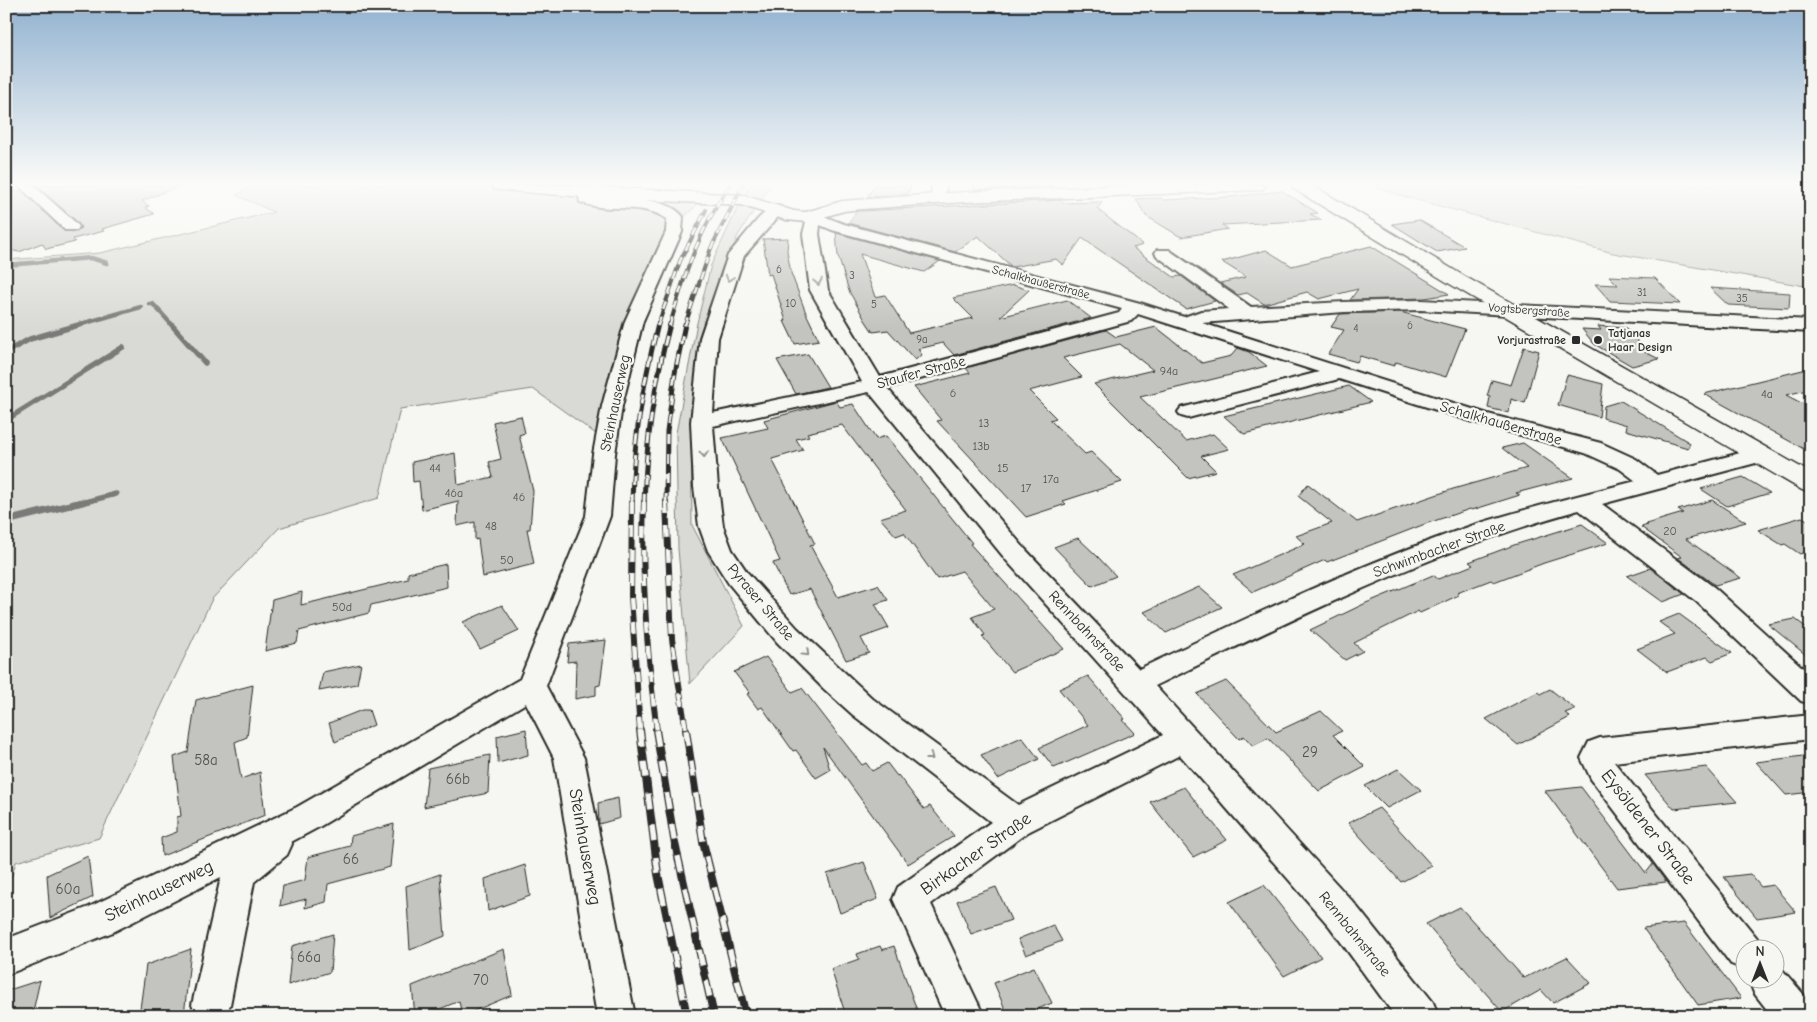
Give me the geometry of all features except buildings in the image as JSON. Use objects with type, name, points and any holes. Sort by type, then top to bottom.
[{"type":"main road","points":[[1380,233],[1506,308],[1811,484]]},
{"type":"street","name":"Steinhauserweg","points":[[6,957],[100,920],[308,818],[532,686],[598,516],[604,454],[612,406],[634,322],[674,233]]},
{"type":"street","name":"Pyraser Straße","points":[[754,233],[736,255],[709,338],[702,422],[706,488],[711,526],[720,550],[738,578],[787,635],[863,707],[1016,822]]},
{"type":"street","name":"Rennbahnstraße","points":[[811,233],[819,290],[874,385],[1016,554],[1342,915],[1419,1016]]},
{"type":"street","name":"Schalkhaußerstraße","points":[[859,233],[1134,307],[1481,418],[1593,448],[1628,464],[1654,484]]},
{"type":"street","points":[[1163,254],[1247,313]]},
{"type":"street","name":"Vogtsbergstraße","points":[[1187,323],[1201,316],[1380,305],[1437,305],[1811,326]]},
{"type":"street","name":"Staufer Straße","points":[[702,422],[874,385],[1125,317],[1134,307]]},
{"type":"street","points":[[1188,412],[1340,373]]},
{"type":"street","name":"Schwimbacher Straße","points":[[1134,683],[1358,578],[1483,531],[1759,455]]},
{"type":"street","points":[[1583,502],[1706,595],[1811,693]]},
{"type":"street","name":"Steinhauserweg","points":[[532,686],[569,758],[616,1016]]},
{"type":"street","name":"Eysöldener Straße","points":[[1735,940],[1602,770],[1596,758],[1600,751],[1811,727]]},
{"type":"street","name":"Birkacher Straße","points":[[965,1016],[910,899],[1016,822],[1184,738]]},
{"type":"street","name":"Steinhauserweg","points":[[211,1005],[239,874],[308,818]]},
{"type":"street","points":[[1775,990],[1796,1016]]},
{"type":"shaded area","points":[[186,233],[675,233],[648,293],[603,439],[533,389],[400,409],[379,498],[279,528],[212,599],[99,838],[16,862],[6,895],[6,260],[100,253]]},
{"type":"shaded area","points":[[726,233],[740,233],[737,237],[691,420],[692,525],[744,626],[690,684],[678,549],[676,433],[697,323],[711,265]]},
{"type":"shaded area","points":[[1538,233],[1811,233],[1811,287],[1613,253]]},
{"type":"waterway","points":[[6,265],[91,258],[107,263]]},
{"type":"waterway","points":[[149,304],[153,304],[172,325]]},
{"type":"waterway","points":[[78,325],[141,307]]},
{"type":"waterway","points":[[6,352],[30,339],[82,324]]},
{"type":"waterway","points":[[171,324],[205,363]]},
{"type":"waterway","points":[[6,420],[123,347]]},
{"type":"waterway","points":[[77,504],[116,494]]},
{"type":"waterway","points":[[6,521],[82,502]]},
{"type":"railway","points":[[658,325],[680,261],[694,233]]},
{"type":"railway","points":[[670,325],[681,288],[703,233]]},
{"type":"railway","points":[[685,325],[711,248],[719,233]]},
{"type":"railway","points":[[632,504],[634,458],[640,413],[658,324]]},
{"type":"railway","points":[[644,504],[652,413],[659,368],[670,324]]},
{"type":"railway","points":[[666,502],[667,431],[675,373],[685,324]]},
{"type":"railway","points":[[632,502],[631,596],[640,731]]},
{"type":"railway","points":[[644,502],[643,560],[646,617],[657,731]]},
{"type":"railway","points":[[666,502],[672,639],[686,731]]},
{"type":"railway","points":[[640,730],[658,874],[687,1016]]},
{"type":"railway","points":[[656,730],[674,839],[714,1016]]},
{"type":"railway","points":[[686,730],[703,842],[746,1016]]},
{"type":"place","name":"Vorjurastraße","points":[[1576,340]]},
{"type":"place","name":"Tatjanas Haar Design","points":[[1598,340]]}]
